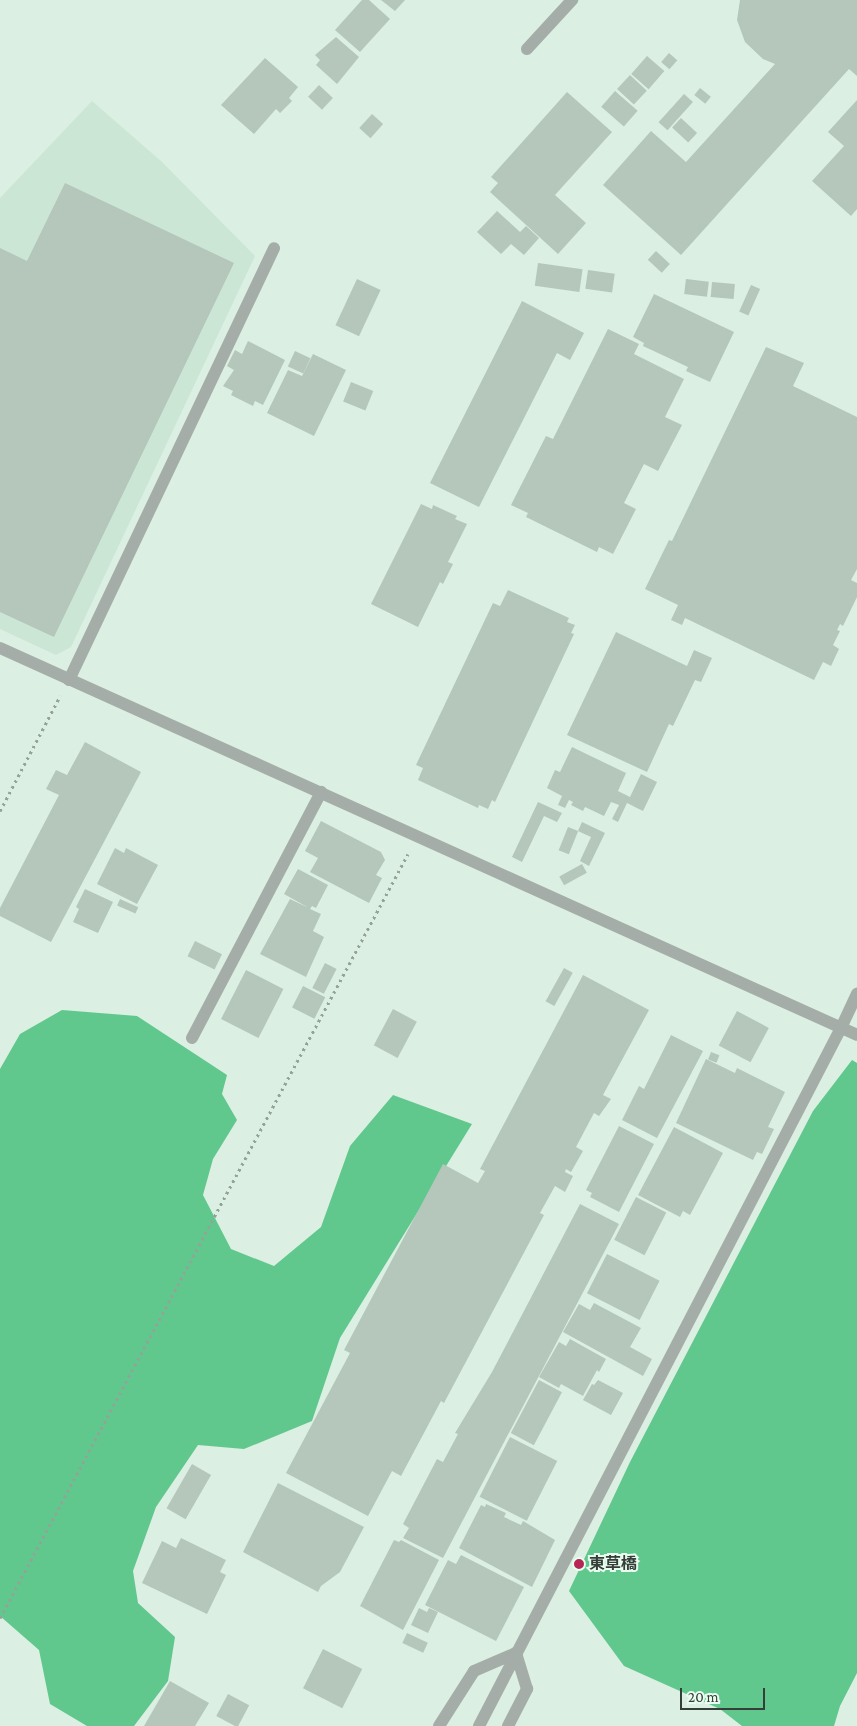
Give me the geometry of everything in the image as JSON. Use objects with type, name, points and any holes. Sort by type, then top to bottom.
[{"type":"street","points":[[527,49],[572,0]]},
{"type":"street","points":[[69,680],[274,248]]},
{"type":"street","points":[[0,648],[857,1036]]},
{"type":"street","points":[[192,1038],[320,792]]},
{"type":"street","points":[[479,1726],[841,1028],[857,993]]},
{"type":"street","points":[[439,1726],[474,1671],[516,1653]]},
{"type":"street","points":[[508,1726],[527,1689],[516,1653]]},
{"type":"path","points":[[0,811],[69,680]]},
{"type":"path","points":[[0,1618],[322,1019],[418,836]]},
{"type":"shaded area","points":[[92,101],[162,162],[255,256],[71,647],[56,655],[0,629],[0,198]]},
{"type":"green space","points":[[62,1010],[137,1016],[227,1075],[222,1094],[237,1120],[213,1159],[203,1195],[231,1249],[274,1266],[321,1227],[350,1146],[393,1095],[472,1124],[340,1338],[312,1421],[244,1449],[198,1445],[156,1507],[133,1571],[138,1603],[175,1637],[168,1681],[134,1726],[87,1726],[50,1704],[39,1650],[0,1616],[0,1069],[20,1034]]},
{"type":"green space","points":[[852,1060],[857,1063],[857,1673],[840,1706],[834,1726],[742,1726],[720,1709],[624,1666],[569,1591],[630,1462],[813,1111]]},
{"type":"building","points":[[362,0],[369,0],[390,19],[360,52],[335,30]]},
{"type":"building","points":[[381,0],[405,0],[395,11]]},
{"type":"building","points":[[740,0],[857,0],[857,76],[849,69],[681,255],[603,185],[651,131],[686,162],[775,64],[763,59],[745,42],[737,20]]},
{"type":"building","points":[[336,37],[359,57],[337,84],[316,65],[320,60],[315,55]]},
{"type":"building","points":[[669,53],[677,60],[669,69],[661,62]]},
{"type":"building","points":[[647,56],[664,71],[649,89],[631,74]]},
{"type":"building","points":[[265,58],[298,87],[289,98],[292,101],[280,113],[276,109],[254,134],[221,105]]},
{"type":"building","points":[[630,75],[647,91],[634,105],[617,89]]},
{"type":"building","points":[[319,85],[333,98],[322,110],[308,97]]},
{"type":"building","points":[[700,88],[711,97],[705,104],[694,95]]},
{"type":"building","points":[[615,91],[638,111],[624,127],[601,107]]},
{"type":"building","points":[[567,92],[612,132],[555,195],[586,223],[558,254],[490,192],[498,183],[491,177]]},
{"type":"building","points":[[684,94],[693,102],[667,130],[659,122]]},
{"type":"building","points":[[857,100],[857,209],[851,216],[812,181],[844,146],[828,132]]},
{"type":"building","points":[[372,114],[383,124],[370,138],[359,128]]},
{"type":"building","points":[[681,118],[697,133],[688,143],[672,128]]},
{"type":"building","points":[[65,183],[234,263],[54,637],[0,612],[0,248],[27,261]]},
{"type":"building","points":[[497,211],[520,232],[526,226],[539,238],[524,255],[511,244],[501,254],[477,232]]},
{"type":"building","points":[[656,251],[670,264],[662,273],[648,260]]},
{"type":"building","points":[[538,263],[583,269],[579,292],[535,286]]},
{"type":"building","points":[[588,270],[615,274],[612,293],[585,289]]},
{"type":"building","points":[[357,279],[381,290],[359,336],[335,325]]},
{"type":"building","points":[[686,279],[709,282],[707,297],[684,294]]},
{"type":"building","points":[[712,282],[735,284],[734,299],[711,297]]},
{"type":"building","points":[[751,285],[760,289],[748,316],[739,311]]},
{"type":"building","points":[[654,294],[734,332],[710,382],[686,371],[688,367],[643,346],[644,343],[633,337]]},
{"type":"building","points":[[522,301],[584,333],[570,360],[557,353],[479,507],[430,483]]},
{"type":"building","points":[[608,329],[639,344],[634,354],[684,379],[665,417],[682,425],[658,471],[644,464],[624,503],[636,509],[613,554],[599,547],[597,552],[526,517],[528,513],[511,505],[546,436],[553,439]]},
{"type":"building","points":[[248,341],[285,360],[263,405],[255,401],[253,406],[231,395],[233,391],[223,386],[234,370],[227,366],[235,350],[242,354]]},
{"type":"building","points":[[766,347],[804,363],[793,386],[857,417],[857,569],[851,580],[857,583],[857,597],[843,626],[840,624],[837,630],[840,631],[833,645],[839,649],[831,666],[823,662],[814,680],[685,618],[682,625],[671,620],[678,605],[645,589],[669,540],[672,541]]},
{"type":"building","points":[[295,351],[310,358],[303,374],[288,366]]},
{"type":"building","points":[[313,354],[346,370],[314,436],[267,413],[288,370],[302,376]]},
{"type":"building","points":[[351,382],[373,391],[365,410],[343,401]]},
{"type":"building","points":[[421,504],[432,509],[433,505],[457,516],[455,519],[467,524],[448,562],[453,564],[443,584],[440,582],[418,627],[371,604]]},
{"type":"building","points":[[508,590],[569,618],[567,622],[575,625],[571,633],[574,634],[495,802],[492,800],[488,809],[479,805],[478,808],[418,780],[423,768],[416,765],[493,603],[500,606]]},
{"type":"building","points":[[616,632],[687,666],[694,650],[712,658],[701,682],[695,680],[673,726],[669,724],[647,772],[567,735]]},
{"type":"building","points":[[85,742],[141,772],[51,942],[0,916],[0,908],[59,795],[46,789],[56,770],[67,775]]},
{"type":"building","points":[[572,747],[626,773],[618,791],[630,797],[641,774],[657,782],[643,811],[627,803],[618,822],[612,819],[619,805],[611,802],[604,816],[585,807],[583,811],[571,805],[573,802],[569,800],[565,808],[558,805],[562,796],[547,788],[555,770],[560,772]]},
{"type":"building","points":[[538,802],[562,813],[557,822],[544,816],[522,862],[512,857]]},
{"type":"building","points":[[321,821],[381,852],[385,860],[376,875],[382,878],[369,903],[310,872],[318,858],[305,851]]},
{"type":"building","points":[[582,822],[605,833],[589,866],[580,861],[591,837],[578,831]]},
{"type":"building","points":[[568,827],[578,831],[569,854],[559,850]]},
{"type":"building","points":[[115,848],[124,853],[126,848],[158,865],[137,904],[97,884]]},
{"type":"building","points":[[582,864],[587,873],[564,885],[559,877]]},
{"type":"building","points":[[298,869],[328,885],[316,908],[312,906],[310,909],[321,914],[313,931],[324,937],[306,977],[260,954],[290,899],[309,908],[284,894]]},
{"type":"building","points":[[85,889],[113,902],[98,933],[73,922],[79,909],[76,907]]},
{"type":"building","points":[[120,899],[138,907],[135,914],[117,905]]},
{"type":"building","points":[[195,941],[222,954],[215,969],[188,956]]},
{"type":"building","points":[[325,963],[337,969],[324,994],[312,988]]},
{"type":"building","points":[[564,968],[573,973],[554,1006],[546,1001]]},
{"type":"building","points":[[246,970],[283,989],[258,1038],[221,1019]]},
{"type":"building","points":[[583,975],[649,1010],[603,1095],[611,1099],[599,1116],[594,1113],[576,1147],[583,1151],[571,1172],[566,1169],[565,1172],[573,1176],[565,1192],[555,1186],[540,1213],[544,1215],[444,1403],[441,1401],[401,1476],[392,1471],[368,1516],[286,1473],[350,1353],[344,1350],[443,1164],[478,1183],[485,1171],[480,1169]]},
{"type":"building","points":[[303,986],[325,997],[314,1019],[292,1007]]},
{"type":"building","points":[[393,1009],[417,1022],[398,1058],[374,1045]]},
{"type":"building","points":[[737,1011],[769,1028],[750,1062],[719,1045]]},
{"type":"building","points":[[671,1035],[703,1051],[657,1138],[622,1120],[639,1086],[644,1089]]},
{"type":"building","points":[[711,1052],[719,1055],[717,1063],[708,1059]]},
{"type":"building","points":[[706,1059],[735,1073],[737,1068],[785,1092],[768,1127],[774,1129],[762,1154],[757,1152],[753,1160],[676,1123]]},
{"type":"building","points":[[619,1126],[654,1144],[619,1212],[590,1197],[592,1193],[586,1190]]},
{"type":"building","points":[[674,1127],[723,1153],[690,1215],[683,1211],[680,1217],[638,1195]]},
{"type":"building","points":[[636,1197],[666,1212],[645,1255],[614,1240]]},
{"type":"building","points":[[580,1204],[619,1224],[443,1558],[403,1538],[409,1528],[403,1524],[437,1459],[443,1462],[458,1434],[455,1433],[492,1372]]},
{"type":"building","points":[[607,1254],[660,1281],[640,1320],[587,1293]]},
{"type":"building","points":[[594,1303],[641,1328],[630,1347],[652,1359],[643,1376],[563,1332],[579,1304],[590,1310]]},
{"type":"building","points":[[570,1339],[606,1359],[599,1372],[597,1370],[583,1396],[561,1384],[559,1388],[539,1377],[559,1342],[566,1346]]},
{"type":"building","points":[[539,1380],[562,1392],[534,1445],[511,1433]]},
{"type":"building","points":[[598,1380],[623,1393],[611,1415],[583,1400],[592,1384],[594,1385]]},
{"type":"building","points":[[510,1437],[557,1461],[527,1521],[480,1497]]},
{"type":"building","points":[[192,1464],[211,1475],[186,1519],[166,1508]]},
{"type":"building","points":[[278,1483],[364,1527],[340,1572],[321,1586],[318,1592],[243,1552]]},
{"type":"building","points":[[486,1504],[506,1513],[504,1517],[521,1525],[523,1521],[555,1540],[532,1587],[459,1548],[481,1505],[485,1507]]},
{"type":"building","points":[[181,1538],[226,1560],[220,1572],[226,1575],[207,1614],[142,1583],[162,1541],[176,1548]]},
{"type":"building","points":[[394,1540],[399,1542],[401,1540],[439,1560],[403,1630],[360,1606]]},
{"type":"building","points":[[461,1555],[524,1587],[496,1641],[425,1605],[448,1560],[456,1564]]},
{"type":"building","points":[[419,1608],[427,1612],[429,1608],[438,1612],[428,1633],[411,1625]]},
{"type":"building","points":[[407,1633],[428,1643],[423,1653],[402,1643]]},
{"type":"building","points":[[323,1649],[362,1669],[342,1708],[303,1688]]},
{"type":"building","points":[[170,1681],[209,1703],[195,1726],[144,1726]]},
{"type":"building","points":[[228,1694],[249,1705],[238,1726],[216,1716]]},
{"type":"place","name":"東草橋","points":[[579,1564]]}]
